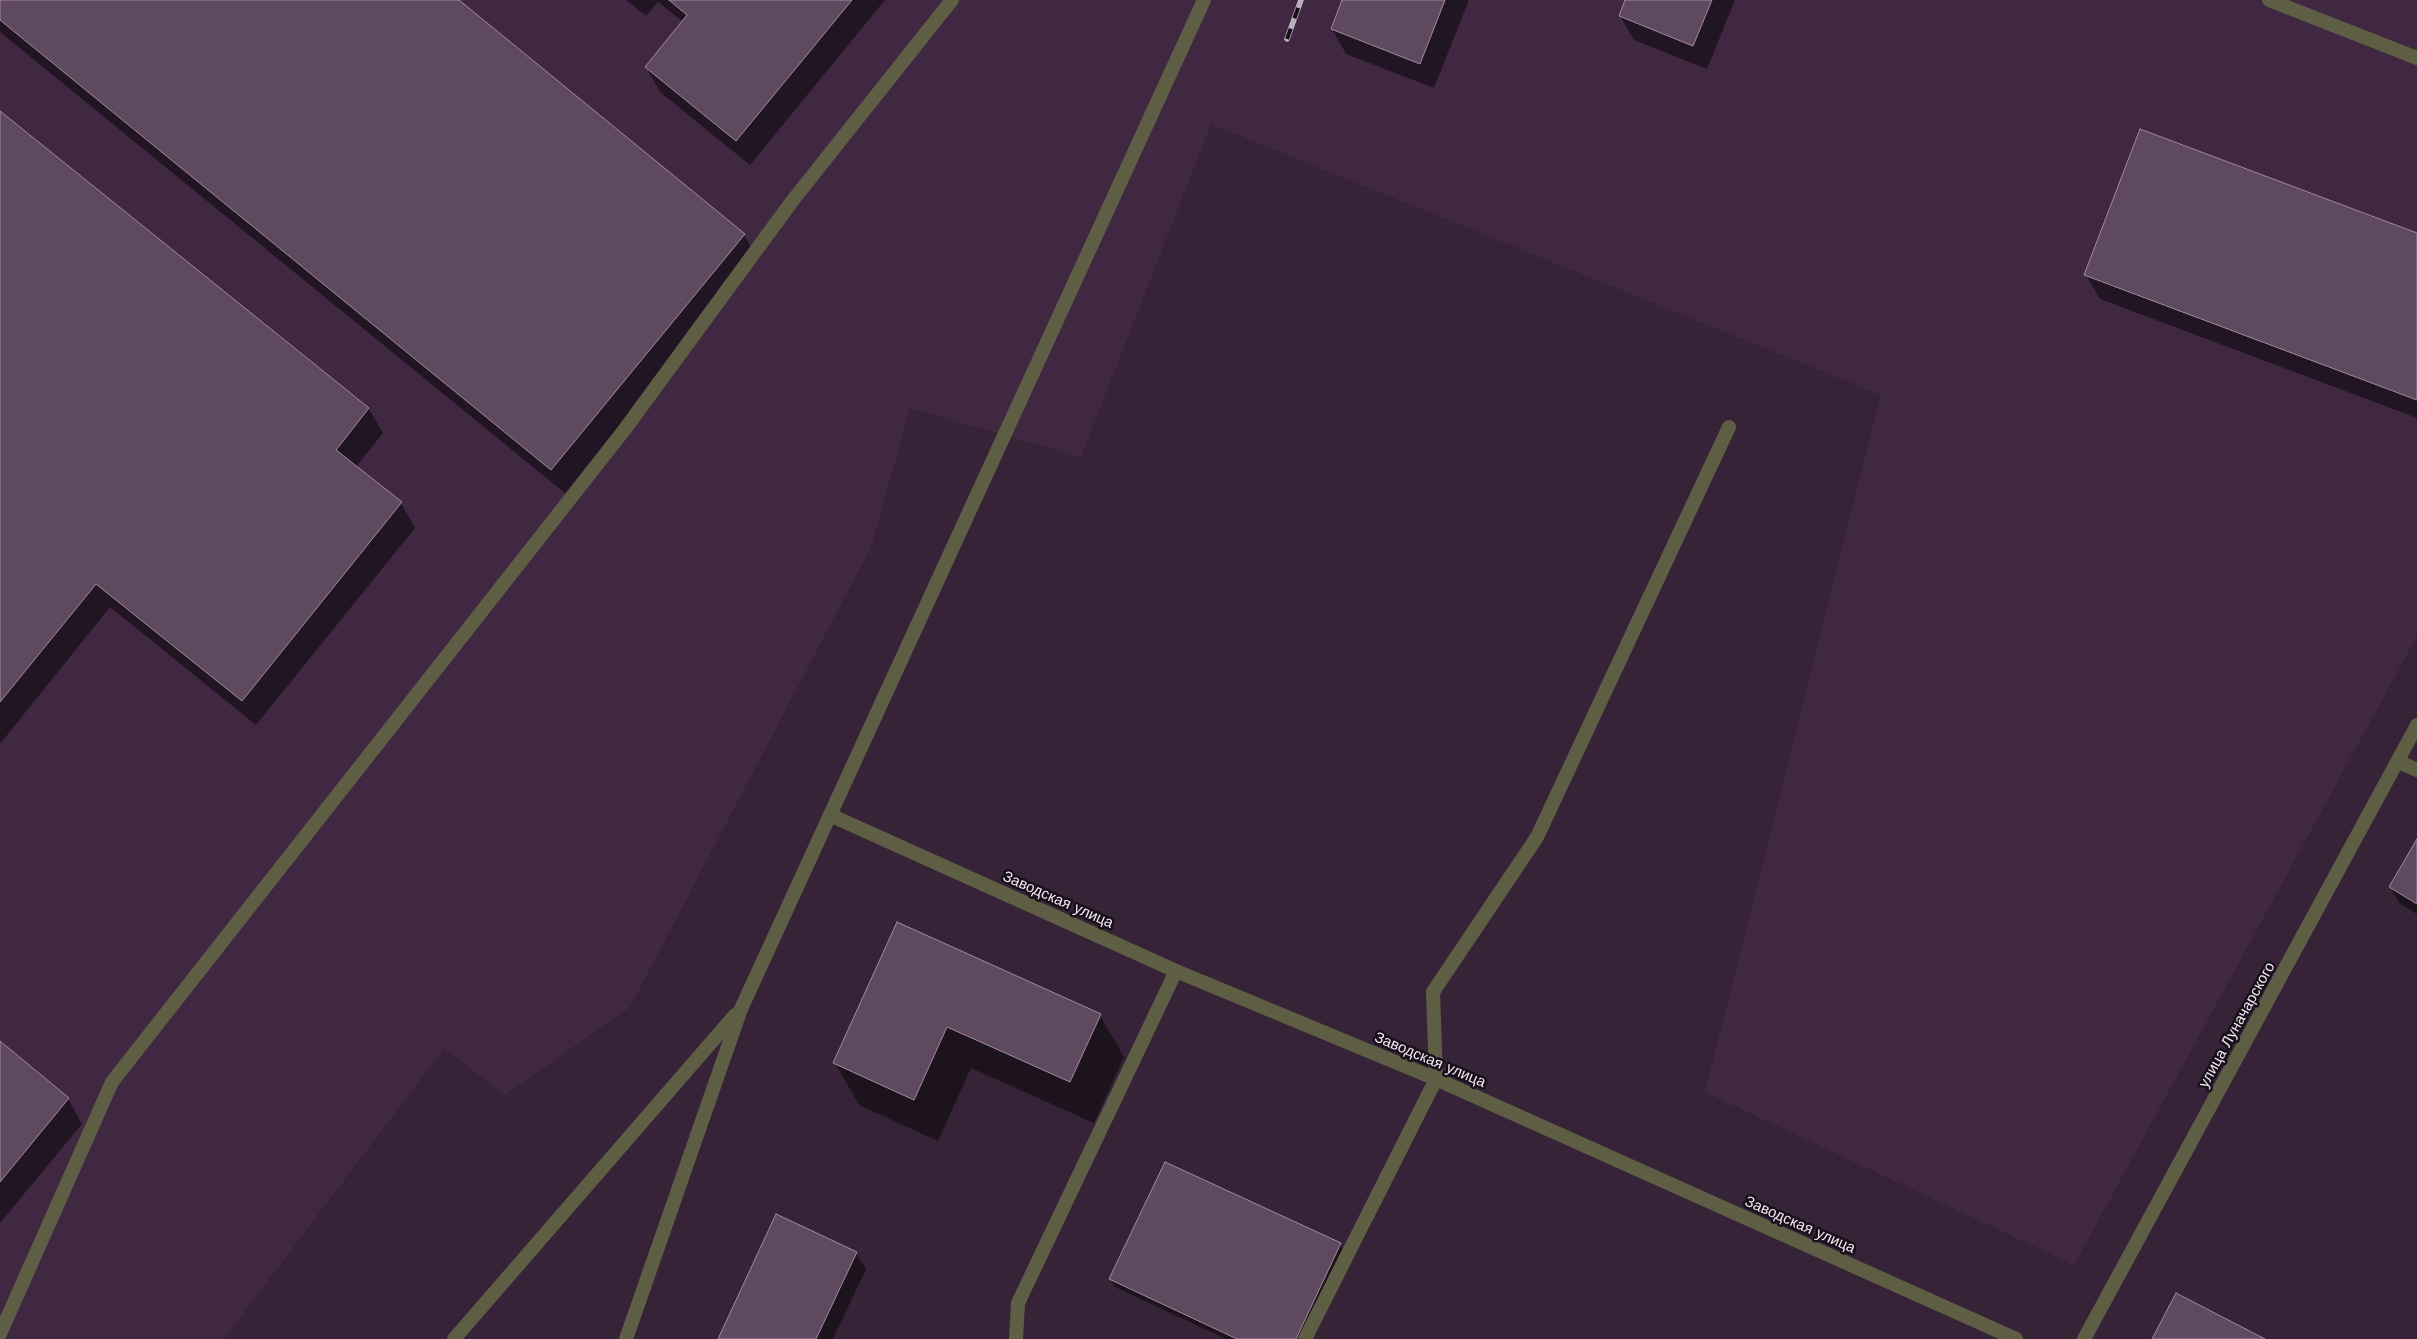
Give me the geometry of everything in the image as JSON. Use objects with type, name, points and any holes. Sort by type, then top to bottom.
[{"type":"street","points":[[0,1334],[112,1082],[625,429],[793,200],[952,0]]},
{"type":"street","points":[[626,1339],[741,1009],[1204,0]]},
{"type":"street","points":[[2270,0],[2417,58]]},
{"type":"street","points":[[1305,1339],[1436,1080],[1433,992],[1537,837],[1729,427]]},
{"type":"street","name":"улица Луначарского","points":[[2084,1339],[2399,762],[2417,725]]},
{"type":"street","points":[[2399,762],[2417,770]]},
{"type":"street","name":"Заводская улица","points":[[830,815],[1176,971],[1436,1080],[2016,1339]]},
{"type":"street","points":[[1016,1339],[1018,1303],[1176,971]]},
{"type":"street","points":[[454,1339],[741,1009]]},
{"type":"shaded area","points":[[0,0],[2417,0],[2417,636],[2074,1265],[1705,1092],[1881,395],[1211,124],[1081,457],[910,408],[871,547],[630,1007],[505,1095],[444,1048],[224,1339],[0,1339]]},
{"type":"building","points":[[0,0],[459,0],[745,234],[551,470],[0,20]]},
{"type":"building","points":[[669,0],[852,0],[736,141],[645,67],[687,15]]},
{"type":"building","points":[[1342,0],[1445,0],[1420,64],[1331,29]]},
{"type":"building","points":[[1625,0],[1712,0],[1693,46],[1619,16]]},
{"type":"building","points":[[0,111],[369,408],[336,450],[402,502],[242,701],[96,584],[0,702]]},
{"type":"building","points":[[2140,129],[2417,233],[2417,400],[2084,275]]},
{"type":"building","points":[[2417,839],[2417,904],[2389,887]]},
{"type":"building","points":[[897,922],[1101,1014],[1070,1082],[947,1027],[914,1100],[833,1063]]},
{"type":"building","points":[[0,1041],[69,1098],[0,1182]]},
{"type":"building","points":[[1165,1162],[1341,1243],[1296,1339],[1237,1339],[1109,1279]]},
{"type":"building","points":[[776,1214],[857,1252],[816,1339],[718,1339]]},
{"type":"building","points":[[2176,1293],[2265,1339],[2152,1339]]},
{"type":"railway","points":[[1287,39],[1301,0]]}]
